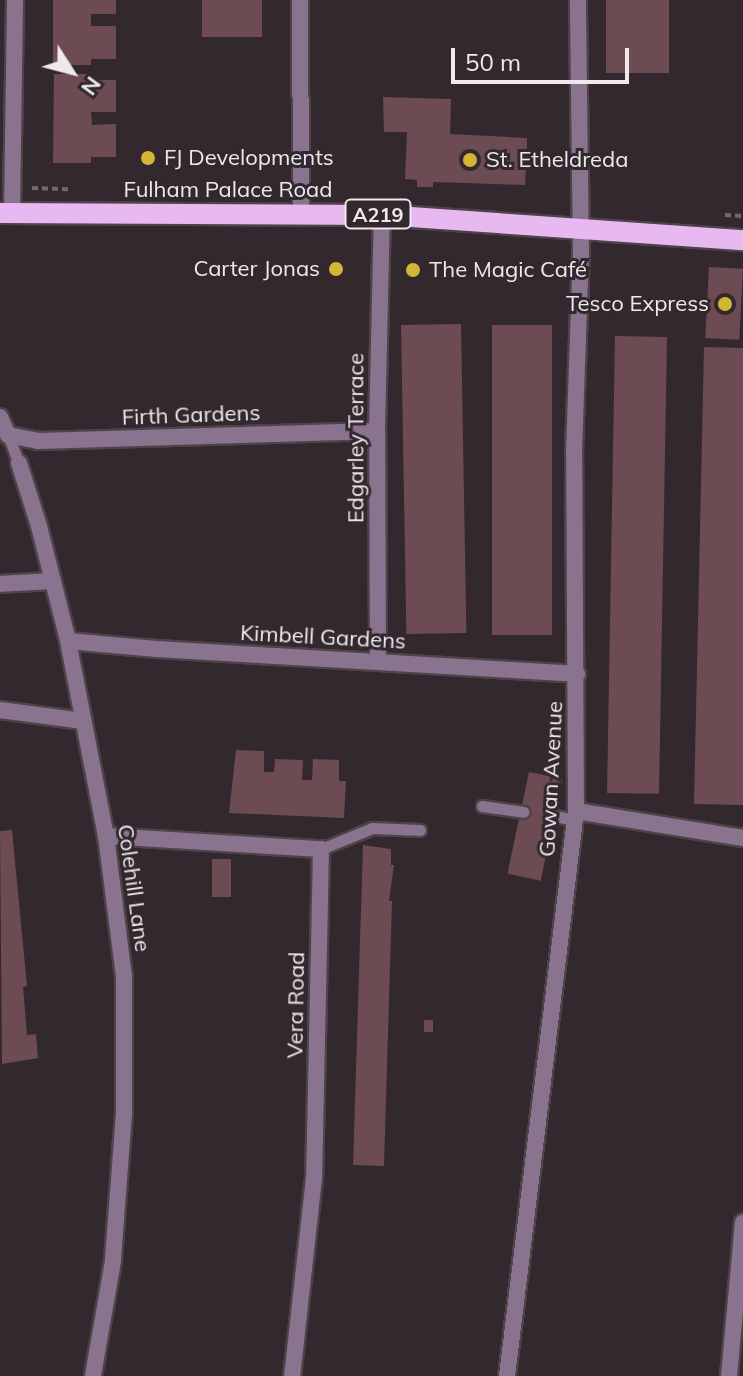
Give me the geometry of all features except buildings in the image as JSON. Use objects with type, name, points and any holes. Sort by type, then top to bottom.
[{"type":"main road","name":"Fulham Palace Road","points":[[6,214],[382,215],[743,240]]},
{"type":"street","points":[[6,214],[15,0]]},
{"type":"street","points":[[300,0],[301,214]]},
{"type":"street","name":"Gowan Avenue","points":[[507,1376],[575,815],[574,451],[581,228],[578,0]]},
{"type":"street","name":"Edgarley Terrace","points":[[378,662],[377,431],[382,215]]},
{"type":"street","name":"Colehill Lane","points":[[0,417],[8,435]]},
{"type":"street","name":"Firth Gardens","points":[[8,435],[38,441],[377,431]]},
{"type":"street","name":"Colehill Lane","points":[[19,463],[68,641],[106,836],[124,977],[124,1113],[113,1261],[93,1376]]},
{"type":"street","points":[[0,584],[53,581]]},
{"type":"street","name":"Kimbell Gardens","points":[[68,641],[577,674]]},
{"type":"street","points":[[0,710],[83,721]]},
{"type":"street","points":[[575,815],[743,838]]},
{"type":"street","points":[[106,836],[321,849]]},
{"type":"street","name":"Vera Road","points":[[292,1376],[314,1178],[321,849]]},
{"type":"street","points":[[729,1376],[743,1223]]},
{"type":"lane","name":"Colehill Lane","points":[[8,435],[19,463]]},
{"type":"lane","points":[[482,806],[524,812]]},
{"type":"lane","points":[[555,816],[575,815]]},
{"type":"lane","points":[[321,849],[372,828],[420,830]]},
{"type":"place","name":"FJ Developments","points":[[148,158]]},
{"type":"place","name":"St. Etheldreda","points":[[470,160]]},
{"type":"place","name":"Carter Jonas","points":[[336,269]]},
{"type":"place","name":"The Magic Café","points":[[413,270]]},
{"type":"place","name":"Tesco Express","points":[[725,304]]}]
